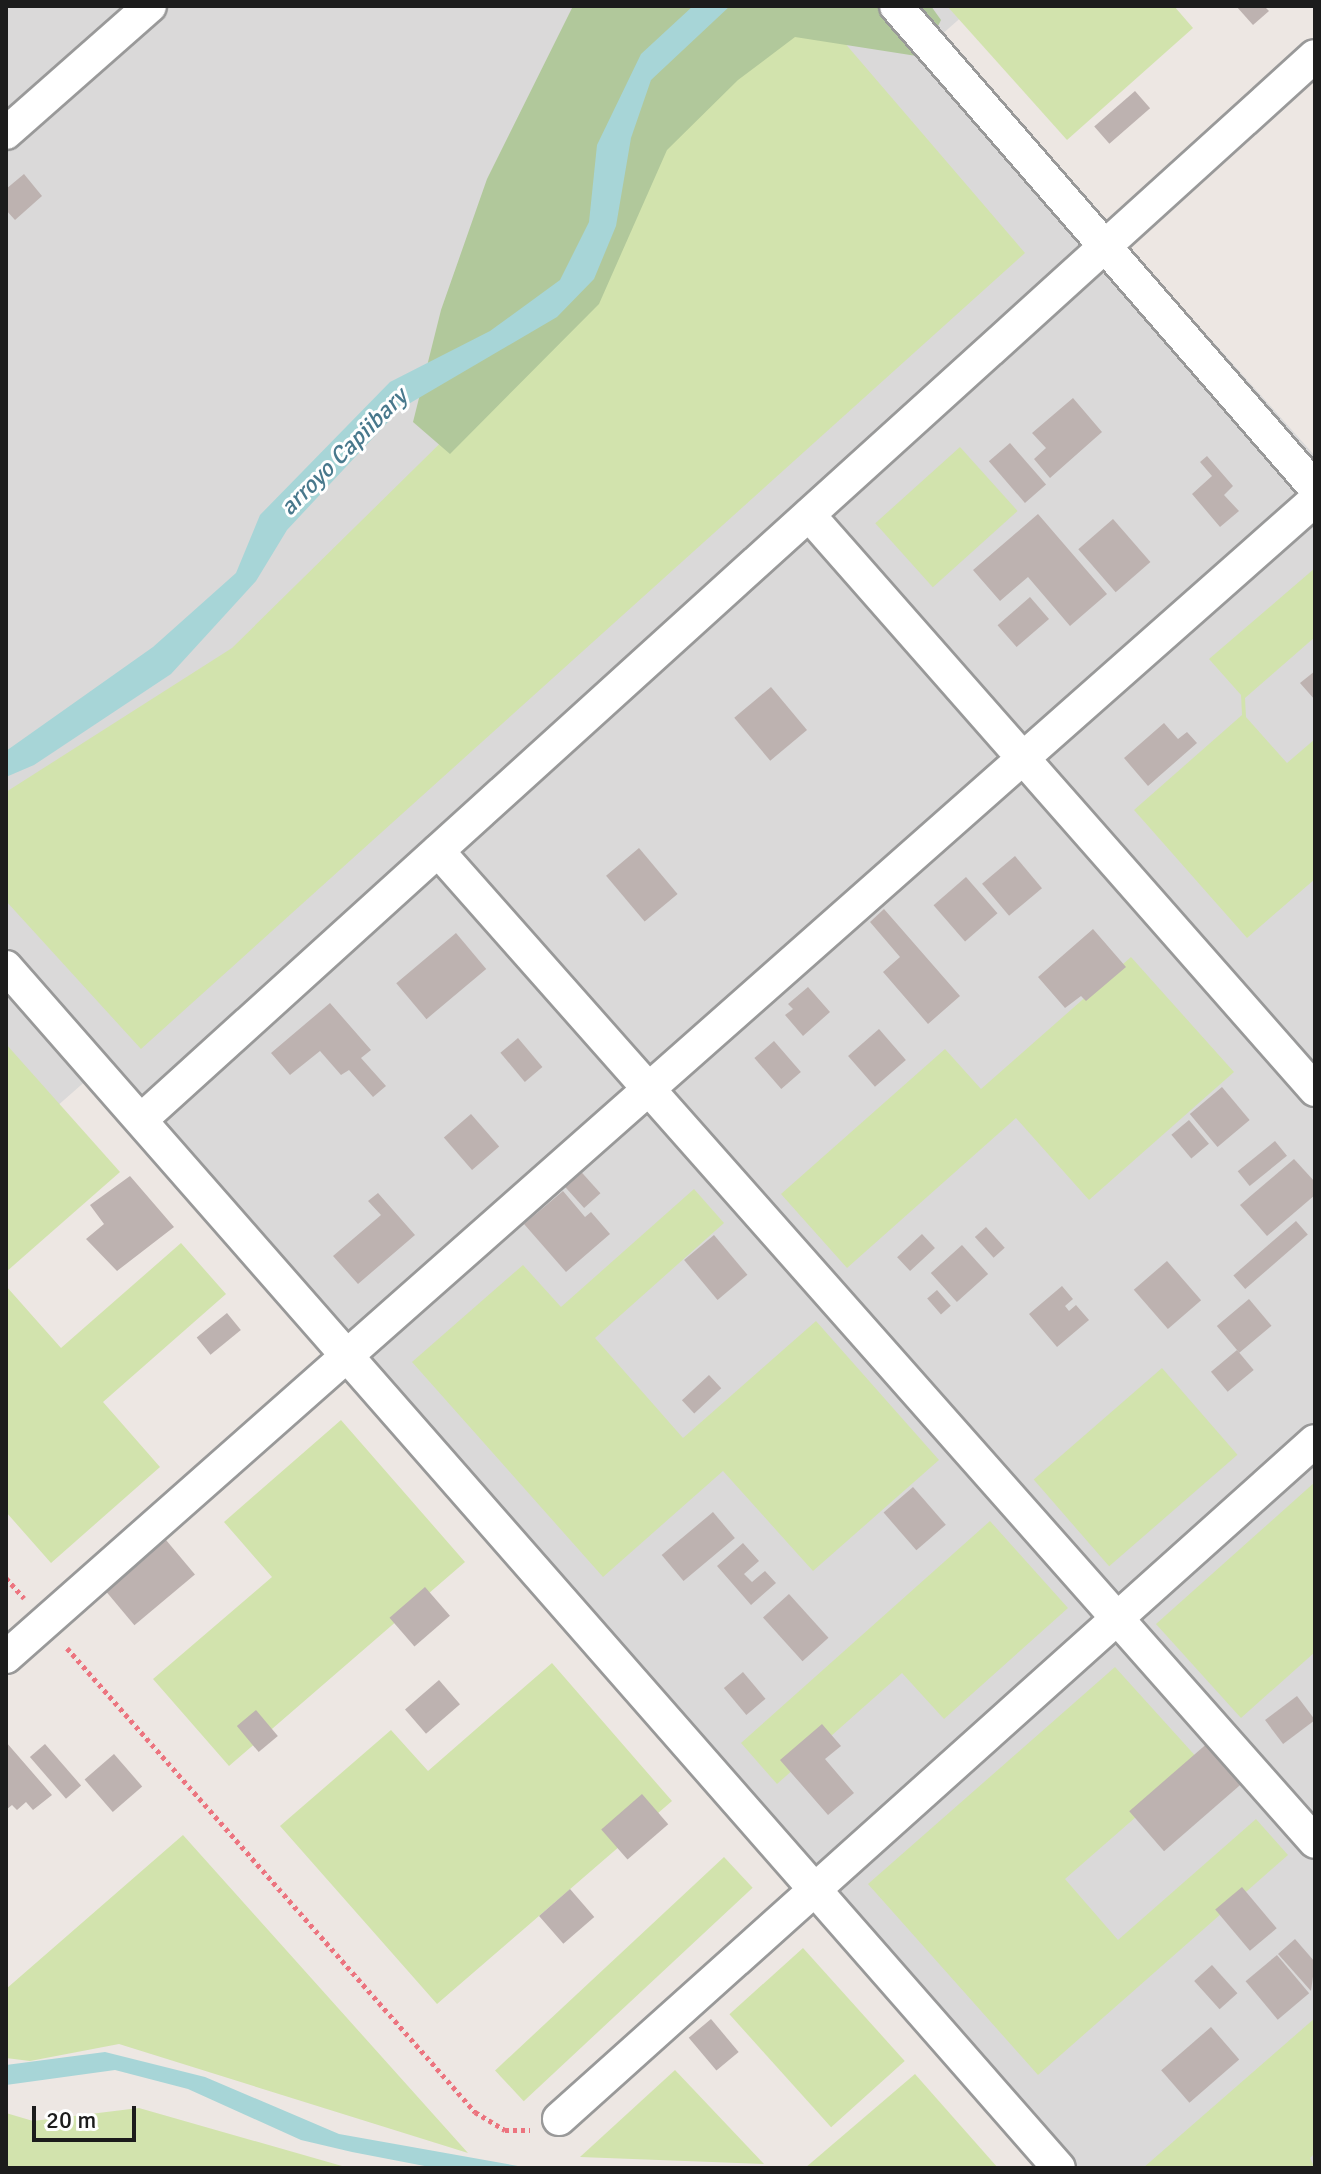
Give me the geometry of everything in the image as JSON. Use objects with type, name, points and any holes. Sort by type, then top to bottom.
[{"type":"street","points":[[6,133],[150,6]]},
{"type":"street","points":[[896,6],[1315,488]]},
{"type":"street","points":[[141,1120],[1315,56]]},
{"type":"street","points":[[6,1657],[1315,500]]},
{"type":"street","points":[[809,515],[1315,1090]]},
{"type":"street","points":[[438,851],[1315,1842]]},
{"type":"street","points":[[6,967],[1059,2168]]},
{"type":"street","points":[[559,2119],[1315,1441]]},
{"type":"path","points":[[6,1578],[475,2112],[505,2130],[527,2131],[559,2119]]},
{"type":"shaded area","points":[[6,6],[974,6],[940,36],[1315,456],[1315,2168],[1076,2168],[89,1078],[6,1151]]},
{"type":"green space","points":[[573,6],[931,6],[941,20],[923,57],[795,37],[738,80],[667,150],[599,304],[450,454],[413,422],[441,310],[487,179]]},
{"type":"green space","points":[[813,6],[1025,253],[141,1049],[6,901],[6,792],[232,648],[600,286],[640,164]]},
{"type":"green space","points":[[947,6],[1174,6],[1193,28],[1067,140]]},
{"type":"green space","points":[[960,447],[1018,511],[933,587],[875,523]]},
{"type":"green space","points":[[1315,568],[1315,637],[1245,698],[1246,717],[1287,763],[1315,739],[1315,879],[1247,938],[1134,810],[1242,715],[1241,695],[1209,659]]},
{"type":"green space","points":[[1131,957],[1234,1072],[1089,1200],[1016,1118],[847,1268],[781,1194],[945,1049],[981,1089]]},
{"type":"green space","points":[[6,1044],[120,1172],[6,1272]]},
{"type":"green space","points":[[694,1189],[724,1223],[595,1338],[683,1438],[816,1321],[939,1460],[813,1571],[723,1471],[603,1577],[412,1362],[523,1265],[561,1307]]},
{"type":"green space","points":[[181,1243],[226,1294],[103,1402],[160,1467],[51,1563],[6,1512],[6,1286],[61,1348]]},
{"type":"green space","points":[[1162,1368],[1237,1455],[1109,1566],[1034,1480]]},
{"type":"green space","points":[[341,1420],[465,1562],[229,1766],[153,1679],[272,1577],[224,1522]]},
{"type":"green space","points":[[1315,1482],[1315,1652],[1241,1718],[1156,1624]]},
{"type":"green space","points":[[990,1521],[1068,1608],[944,1719],[902,1673],[777,1784],[741,1743]]},
{"type":"green space","points":[[552,1663],[672,1801],[437,2004],[280,1826],[391,1730],[428,1771]]},
{"type":"green space","points":[[1115,1667],[1200,1761],[1065,1879],[1118,1940],[1256,1819],[1288,1855],[1038,2075],[868,1884]]},
{"type":"green space","points":[[183,1835],[468,2153],[119,2044],[30,2061],[6,2058],[6,1989]]},
{"type":"green space","points":[[724,1857],[753,1888],[524,2101],[495,2070]]},
{"type":"green space","points":[[803,1948],[905,2061],[831,2127],[729,2014]]},
{"type":"green space","points":[[1315,2018],[1315,2153],[1310,2158],[1315,2168],[1143,2168]]},
{"type":"green space","points":[[675,2070],[764,2164],[580,2157]]},
{"type":"green space","points":[[915,2074],[998,2168],[805,2168]]},
{"type":"green space","points":[[139,2108],[349,2168],[6,2168],[6,2113],[33,2121]]},
{"type":"water","name":"arroyo Capiibary","points":[[693,6],[730,6],[651,80],[631,138],[616,226],[594,279],[557,317],[400,409],[287,530],[256,581],[171,674],[34,765],[6,777],[6,751],[153,647],[236,573],[260,515],[390,382],[490,331],[560,280],[589,222],[597,145],[641,54]]},
{"type":"water","points":[[105,2052],[205,2077],[339,2134],[529,2168],[435,2168],[301,2140],[188,2089],[115,2070],[6,2085],[6,2065]]},
{"type":"building","points":[[1236,6],[1264,6],[1269,11],[1253,25]]},
{"type":"building","points":[[1135,91],[1150,108],[1109,144],[1094,126]]},
{"type":"building","points":[[24,174],[42,196],[15,220],[6,210],[6,189]]},
{"type":"building","points":[[1073,398],[1102,432],[1050,478],[1034,459],[1046,448],[1032,433]]},
{"type":"building","points":[[1010,443],[1046,485],[1025,503],[989,461]]},
{"type":"building","points":[[1207,456],[1233,486],[1224,495],[1239,511],[1220,527],[1192,494],[1212,476],[1200,462]]},
{"type":"building","points":[[1038,514],[1107,594],[1070,626],[1028,577],[1000,601],[973,570]]},
{"type":"building","points":[[1113,519],[1150,562],[1116,592],[1078,549]]},
{"type":"building","points":[[1030,597],[1049,619],[1017,647],[998,625]]},
{"type":"building","points":[[1315,671],[1315,700],[1300,683]]},
{"type":"building","points":[[771,687],[807,730],[770,761],[734,718]]},
{"type":"building","points":[[1164,723],[1178,739],[1187,732],[1197,743],[1148,786],[1124,758]]},
{"type":"building","points":[[639,848],[678,894],[645,922],[606,876]]},
{"type":"building","points":[[1015,856],[1042,888],[1009,916],[982,884]]},
{"type":"building","points":[[966,877],[997,913],[965,941],[934,905]]},
{"type":"building","points":[[884,909],[960,996],[928,1024],[883,972],[900,957],[870,922]]},
{"type":"building","points":[[1093,929],[1126,967],[1086,1001],[1081,996],[1065,1008],[1038,977]]},
{"type":"building","points":[[456,933],[486,969],[426,1019],[396,983]]},
{"type":"building","points":[[808,987],[830,1012],[803,1036],[785,1015],[793,1009],[788,1004]]},
{"type":"building","points":[[330,1003],[371,1050],[361,1058],[386,1086],[373,1097],[349,1070],[341,1075],[320,1051],[290,1075],[271,1053]]},
{"type":"building","points":[[879,1029],[906,1060],[875,1087],[848,1056]]},
{"type":"building","points":[[518,1038],[542,1067],[525,1082],[500,1053]]},
{"type":"building","points":[[774,1041],[801,1072],[781,1089],[754,1058]]},
{"type":"building","points":[[1222,1087],[1250,1120],[1217,1147],[1190,1114]]},
{"type":"building","points":[[471,1114],[499,1146],[472,1170],[444,1138]]},
{"type":"building","points":[[1189,1120],[1209,1144],[1191,1159],[1171,1135]]},
{"type":"building","points":[[1275,1141],[1287,1156],[1250,1186],[1238,1171]]},
{"type":"building","points":[[1294,1159],[1315,1182],[1315,1195],[1267,1236],[1240,1205]]},
{"type":"building","points":[[575,1165],[600,1193],[584,1208],[559,1180]]},
{"type":"building","points":[[130,1176],[174,1227],[117,1271],[86,1239],[104,1224],[90,1205]]},
{"type":"building","points":[[563,1191],[585,1217],[591,1212],[610,1234],[566,1272],[524,1224]]},
{"type":"building","points":[[378,1193],[415,1235],[358,1284],[333,1256],[381,1215],[368,1201]]},
{"type":"building","points":[[1296,1221],[1308,1235],[1245,1289],[1233,1275]]},
{"type":"building","points":[[986,1227],[1005,1248],[994,1258],[975,1237]]},
{"type":"building","points":[[922,1234],[935,1248],[910,1271],[897,1257]]},
{"type":"building","points":[[714,1235],[747,1275],[718,1300],[684,1260]]},
{"type":"building","points":[[962,1245],[988,1274],[957,1302],[931,1273]]},
{"type":"building","points":[[1167,1261],[1201,1300],[1168,1329],[1134,1290]]},
{"type":"building","points":[[1062,1286],[1073,1299],[1065,1306],[1069,1311],[1076,1305],[1089,1320],[1057,1347],[1029,1314]]},
{"type":"building","points":[[937,1290],[951,1306],[941,1314],[927,1299]]},
{"type":"building","points":[[1249,1299],[1271,1326],[1239,1353],[1217,1326]]},
{"type":"building","points":[[227,1313],[241,1330],[211,1355],[197,1338]]},
{"type":"building","points":[[1237,1350],[1254,1370],[1228,1392],[1211,1372]]},
{"type":"building","points":[[709,1375],[721,1388],[694,1413],[682,1400]]},
{"type":"building","points":[[913,1487],[946,1525],[916,1550],[884,1513]]},
{"type":"building","points":[[713,1512],[735,1538],[684,1581],[662,1555]]},
{"type":"building","points":[[166,1540],[195,1574],[134,1625],[105,1591]]},
{"type":"building","points":[[743,1543],[759,1561],[744,1574],[752,1582],[765,1571],[776,1583],[751,1605],[717,1566]]},
{"type":"building","points":[[425,1587],[450,1616],[414,1647],[390,1618]]},
{"type":"building","points":[[789,1594],[828,1638],[802,1661],[763,1617]]},
{"type":"building","points":[[743,1672],[765,1699],[746,1715],[724,1688]]},
{"type":"building","points":[[439,1680],[460,1704],[426,1734],[405,1710]]},
{"type":"building","points":[[1297,1696],[1315,1720],[1283,1744],[1265,1720]]},
{"type":"building","points":[[256,1710],[278,1736],[259,1752],[237,1726]]},
{"type":"building","points":[[822,1724],[841,1746],[825,1759],[854,1793],[828,1815],[780,1760]]},
{"type":"building","points":[[1210,1741],[1245,1781],[1164,1851],[1129,1811]]},
{"type":"building","points":[[6,1742],[52,1795],[33,1810],[26,1802],[17,1810],[12,1805],[6,1810]]},
{"type":"building","points":[[45,1744],[81,1786],[66,1799],[30,1757]]},
{"type":"building","points":[[114,1754],[142,1786],[113,1812],[85,1780]]},
{"type":"building","points":[[642,1794],[668,1824],[627,1860],[601,1829]]},
{"type":"building","points":[[1242,1887],[1277,1928],[1250,1951],[1215,1909]]},
{"type":"building","points":[[570,1889],[594,1917],[563,1944],[539,1916]]},
{"type":"building","points":[[1295,1939],[1315,1962],[1311,1991],[1278,1954]]},
{"type":"building","points":[[1277,1955],[1309,1993],[1278,2020],[1246,1981]]},
{"type":"building","points":[[1212,1965],[1237,1993],[1220,2009],[1194,1981]]},
{"type":"building","points":[[711,2019],[739,2052],[716,2071],[689,2038]]},
{"type":"building","points":[[1211,2027],[1239,2059],[1189,2103],[1161,2070]]}]
